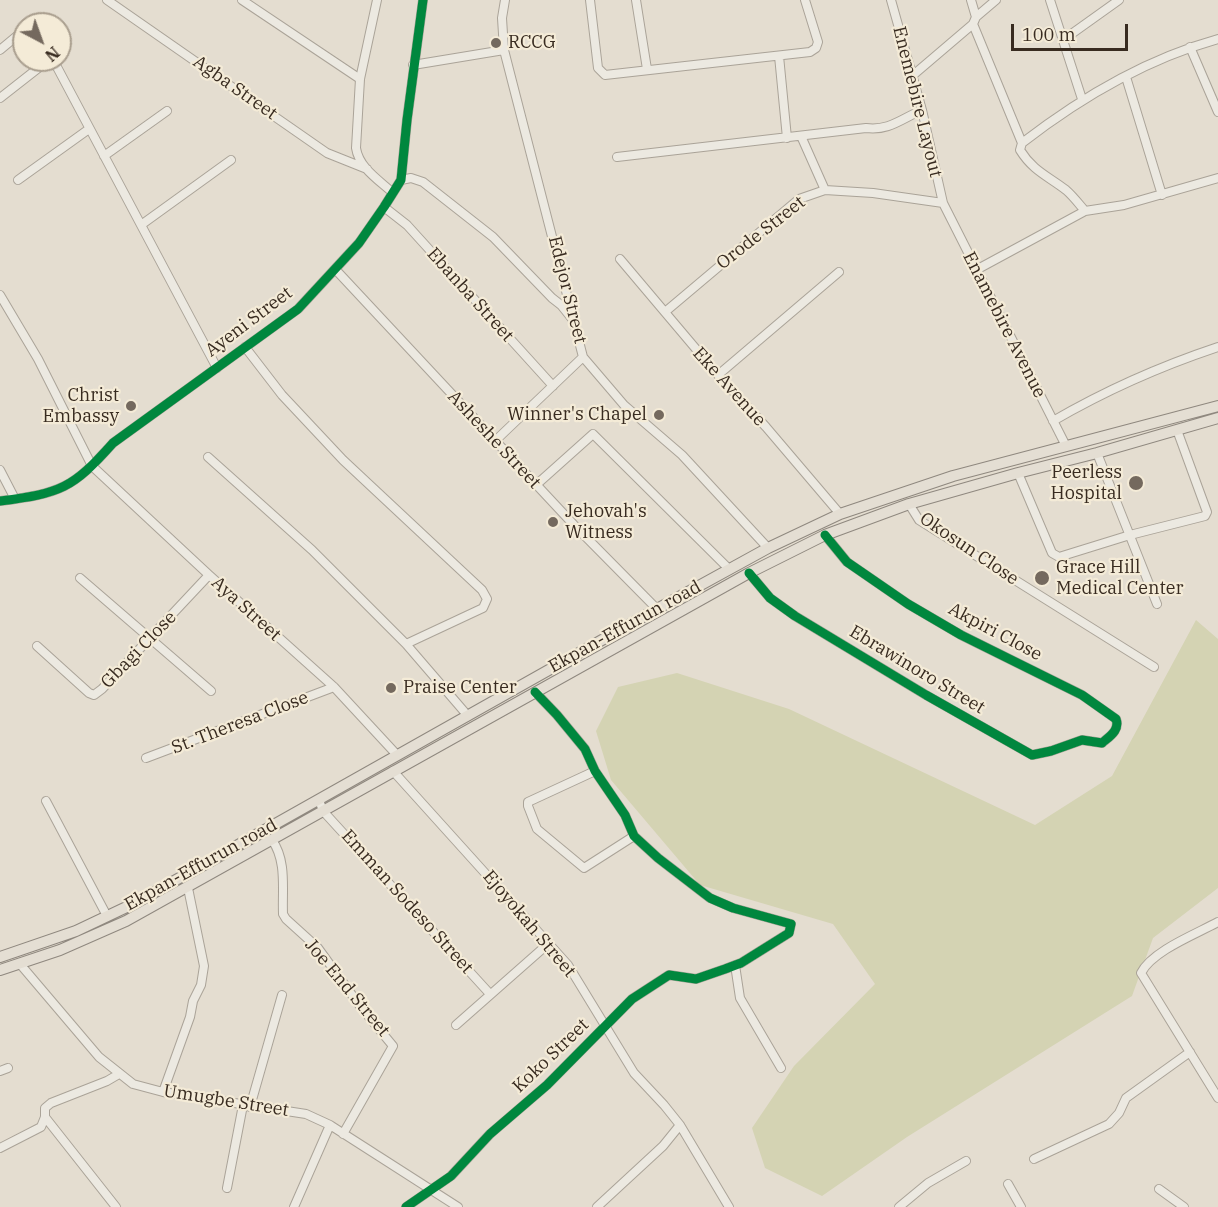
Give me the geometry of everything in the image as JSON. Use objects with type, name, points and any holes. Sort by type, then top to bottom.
[{"type":"main road","name":"Ekpan-Effurun road","points":[[0,957],[76,931],[135,903],[729,569],[840,514],[953,476],[1218,406]]},
{"type":"main road","points":[[0,970],[60,950],[126,921],[749,573],[825,535],[909,504],[1218,418]]},
{"type":"street","name":"Agba Street","points":[[107,0],[327,153],[367,169]]},
{"type":"street","points":[[242,0],[360,79]]},
{"type":"street","points":[[377,0],[360,79],[356,148],[358,159],[393,193]]},
{"type":"street","points":[[423,0],[401,180],[411,178],[423,182],[493,237],[561,305],[575,323]]},
{"type":"street","name":"Edejor Street","points":[[505,0],[502,18],[504,50],[583,357],[624,405],[681,455],[768,548]]},
{"type":"street","points":[[590,0],[598,68],[606,75],[810,52],[816,48],[818,42],[806,0]]},
{"type":"street","points":[[636,0],[647,69]]},
{"type":"street","name":"Enemebire Layout","points":[[891,0],[922,110],[943,203]]},
{"type":"street","points":[[971,0],[975,20],[1022,143],[1020,150],[1037,171],[1066,190],[1085,211]]},
{"type":"street","points":[[912,76],[996,0]]},
{"type":"street","points":[[1050,0],[1082,99]]},
{"type":"street","points":[[1063,40],[1119,0]]},
{"type":"street","points":[[1022,143],[1082,99],[1177,51],[1218,39]]},
{"type":"street","points":[[0,50],[12,40]]},
{"type":"street","points":[[1190,47],[1218,112]]},
{"type":"street","points":[[414,65],[504,50]]},
{"type":"street","points":[[779,56],[787,138]]},
{"type":"street","points":[[0,98],[46,62],[57,67],[217,368]]},
{"type":"street","points":[[1126,77],[1162,195]]},
{"type":"street","points":[[617,157],[866,128],[878,129],[891,126],[922,110]]},
{"type":"street","points":[[104,156],[167,111]]},
{"type":"street","points":[[18,180],[89,129]]},
{"type":"street","points":[[801,136],[825,190]]},
{"type":"street","points":[[141,225],[231,160]]},
{"type":"street","points":[[976,270],[1085,211],[1124,205],[1218,178]]},
{"type":"street","name":"Ayeni Street","points":[[0,501],[58,491],[74,482],[113,443],[298,309],[359,243],[401,180]]},
{"type":"street","name":"Orode Street","points":[[665,312],[799,199],[825,190],[873,193],[943,203]]},
{"type":"street","name":"Enamebire Avenue","points":[[943,203],[1066,446]]},
{"type":"street","name":"Ebanba Street","points":[[384,207],[406,225],[553,386]]},
{"type":"street","name":"Eke Avenue","points":[[620,259],[717,375],[766,427],[840,514]]},
{"type":"street","name":"Asheshe Street","points":[[335,269],[536,485],[657,609]]},
{"type":"street","points":[[717,375],[839,272]]},
{"type":"street","points":[[0,295],[38,359],[92,466]]},
{"type":"street","points":[[245,347],[282,395],[344,460],[482,591],[487,599],[483,608],[406,644]]},
{"type":"street","points":[[1053,421],[1123,383],[1218,347]]},
{"type":"street","points":[[495,441],[583,357]]},
{"type":"street","points":[[1018,473],[1055,556],[1059,557],[1130,535],[1200,519],[1207,512],[1177,429]]},
{"type":"street","points":[[536,485],[593,434],[729,569]]},
{"type":"street","points":[[1097,453],[1157,604]]},
{"type":"street","points":[[208,457],[312,550],[406,644],[468,716]]},
{"type":"street","name":"Aya Street","points":[[92,466],[208,575],[334,687],[397,755]]},
{"type":"street","points":[[0,470],[15,499]]},
{"type":"street","name":"Okosun Close","points":[[909,504],[920,520],[1154,667]]},
{"type":"street","name":"Akpiri Close","points":[[825,535],[847,562],[908,604],[961,635],[1082,695],[1116,719],[1118,724],[1116,729],[1102,743],[1082,740]]},
{"type":"street","name":"Ebrawinoro Street","points":[[749,573],[770,597],[795,616],[1032,756],[1051,752],[1082,740]]},
{"type":"street","name":"Gbagi Close","points":[[37,646],[94,695],[150,639],[208,575]]},
{"type":"street","points":[[80,578],[211,691]]},
{"type":"street","name":"St. Theresa Close","points":[[146,758],[334,687]]},
{"type":"street","points":[[535,692],[585,749],[596,771],[625,815],[634,836],[584,868],[537,829],[528,802],[596,771]]},
{"type":"street","name":"Ejoyokah Street","points":[[393,771],[568,965],[634,1073],[680,1125],[729,1207]]},
{"type":"street","points":[[319,800],[323,811]]},
{"type":"street","points":[[46,801],[107,916]]},
{"type":"street","name":"Emman Sodeso Street","points":[[323,811],[490,994]]},
{"type":"street","name":"Koko Street","points":[[406,1207],[451,1176],[490,1134],[547,1085],[632,999],[669,975],[696,979],[735,965],[789,933],[791,924],[733,908],[710,898],[658,858],[634,836]]},
{"type":"street","name":"Joe End Street","points":[[272,840],[279,850],[282,862],[283,914],[286,920],[318,948],[360,1006],[393,1046],[342,1134]]},
{"type":"street","points":[[163,1092],[190,1017],[193,1001],[201,985],[204,966],[188,888]]},
{"type":"street","points":[[1218,922],[1168,948],[1145,964],[1141,973],[1218,1098]]},
{"type":"street","points":[[456,1025],[549,943]]},
{"type":"street","name":"Umugbe Street","points":[[20,964],[99,1057],[133,1084],[163,1092],[306,1114],[330,1125],[458,1207]]},
{"type":"street","points":[[735,965],[740,998],[781,1068]]},
{"type":"street","points":[[227,1188],[247,1106],[282,995]]},
{"type":"street","points":[[1034,1159],[1109,1124],[1119,1113],[1126,1098],[1190,1052]]},
{"type":"street","points":[[0,1148],[41,1127],[45,1117],[45,1108],[51,1103],[119,1074]]},
{"type":"street","points":[[45,1117],[116,1207]]},
{"type":"street","points":[[294,1207],[330,1125]]},
{"type":"street","points":[[597,1207],[663,1146],[680,1125]]},
{"type":"street","points":[[899,1207],[928,1183],[966,1161]]},
{"type":"street","points":[[1008,1184],[1022,1207]]},
{"type":"street","points":[[1159,1189],[1184,1207]]},
{"type":"green space","points":[[1196,620],[1218,639],[1218,888],[1153,938],[1132,996],[907,1137],[822,1196],[765,1168],[752,1128],[794,1066],[875,984],[833,924],[700,885],[611,780],[596,731],[618,687],[677,673],[789,709],[1035,825],[1112,776]]},
{"type":"cycle path","points":[[0,501],[52,491],[75,479],[113,443],[298,309],[359,243],[401,180],[423,0]]},
{"type":"cycle path","points":[[749,573],[770,598],[795,616],[926,695],[1032,755],[1082,740],[1102,743],[1114,732],[1117,726],[1116,719],[1082,695],[961,635],[908,604],[847,562],[825,535]]},
{"type":"cycle path","points":[[406,1207],[451,1176],[490,1134],[547,1085],[632,999],[669,975],[696,979],[741,963],[789,933],[791,924],[733,908],[710,898],[658,858],[634,836],[625,815],[595,771],[585,749],[535,692]]},
{"type":"place","name":"RCCG","points":[[496,43]]},
{"type":"place","name":"Christ Embassy","points":[[131,406]]},
{"type":"place","name":"Winner's Chapel","points":[[659,415]]},
{"type":"place","name":"Peerless Hospital","points":[[1136,483]]},
{"type":"place","name":"Jehovah's Witness","points":[[553,522]]},
{"type":"place","name":"Grace Hill Medical Center","points":[[1042,578]]},
{"type":"place","name":"Praise Center","points":[[391,688]]}]
